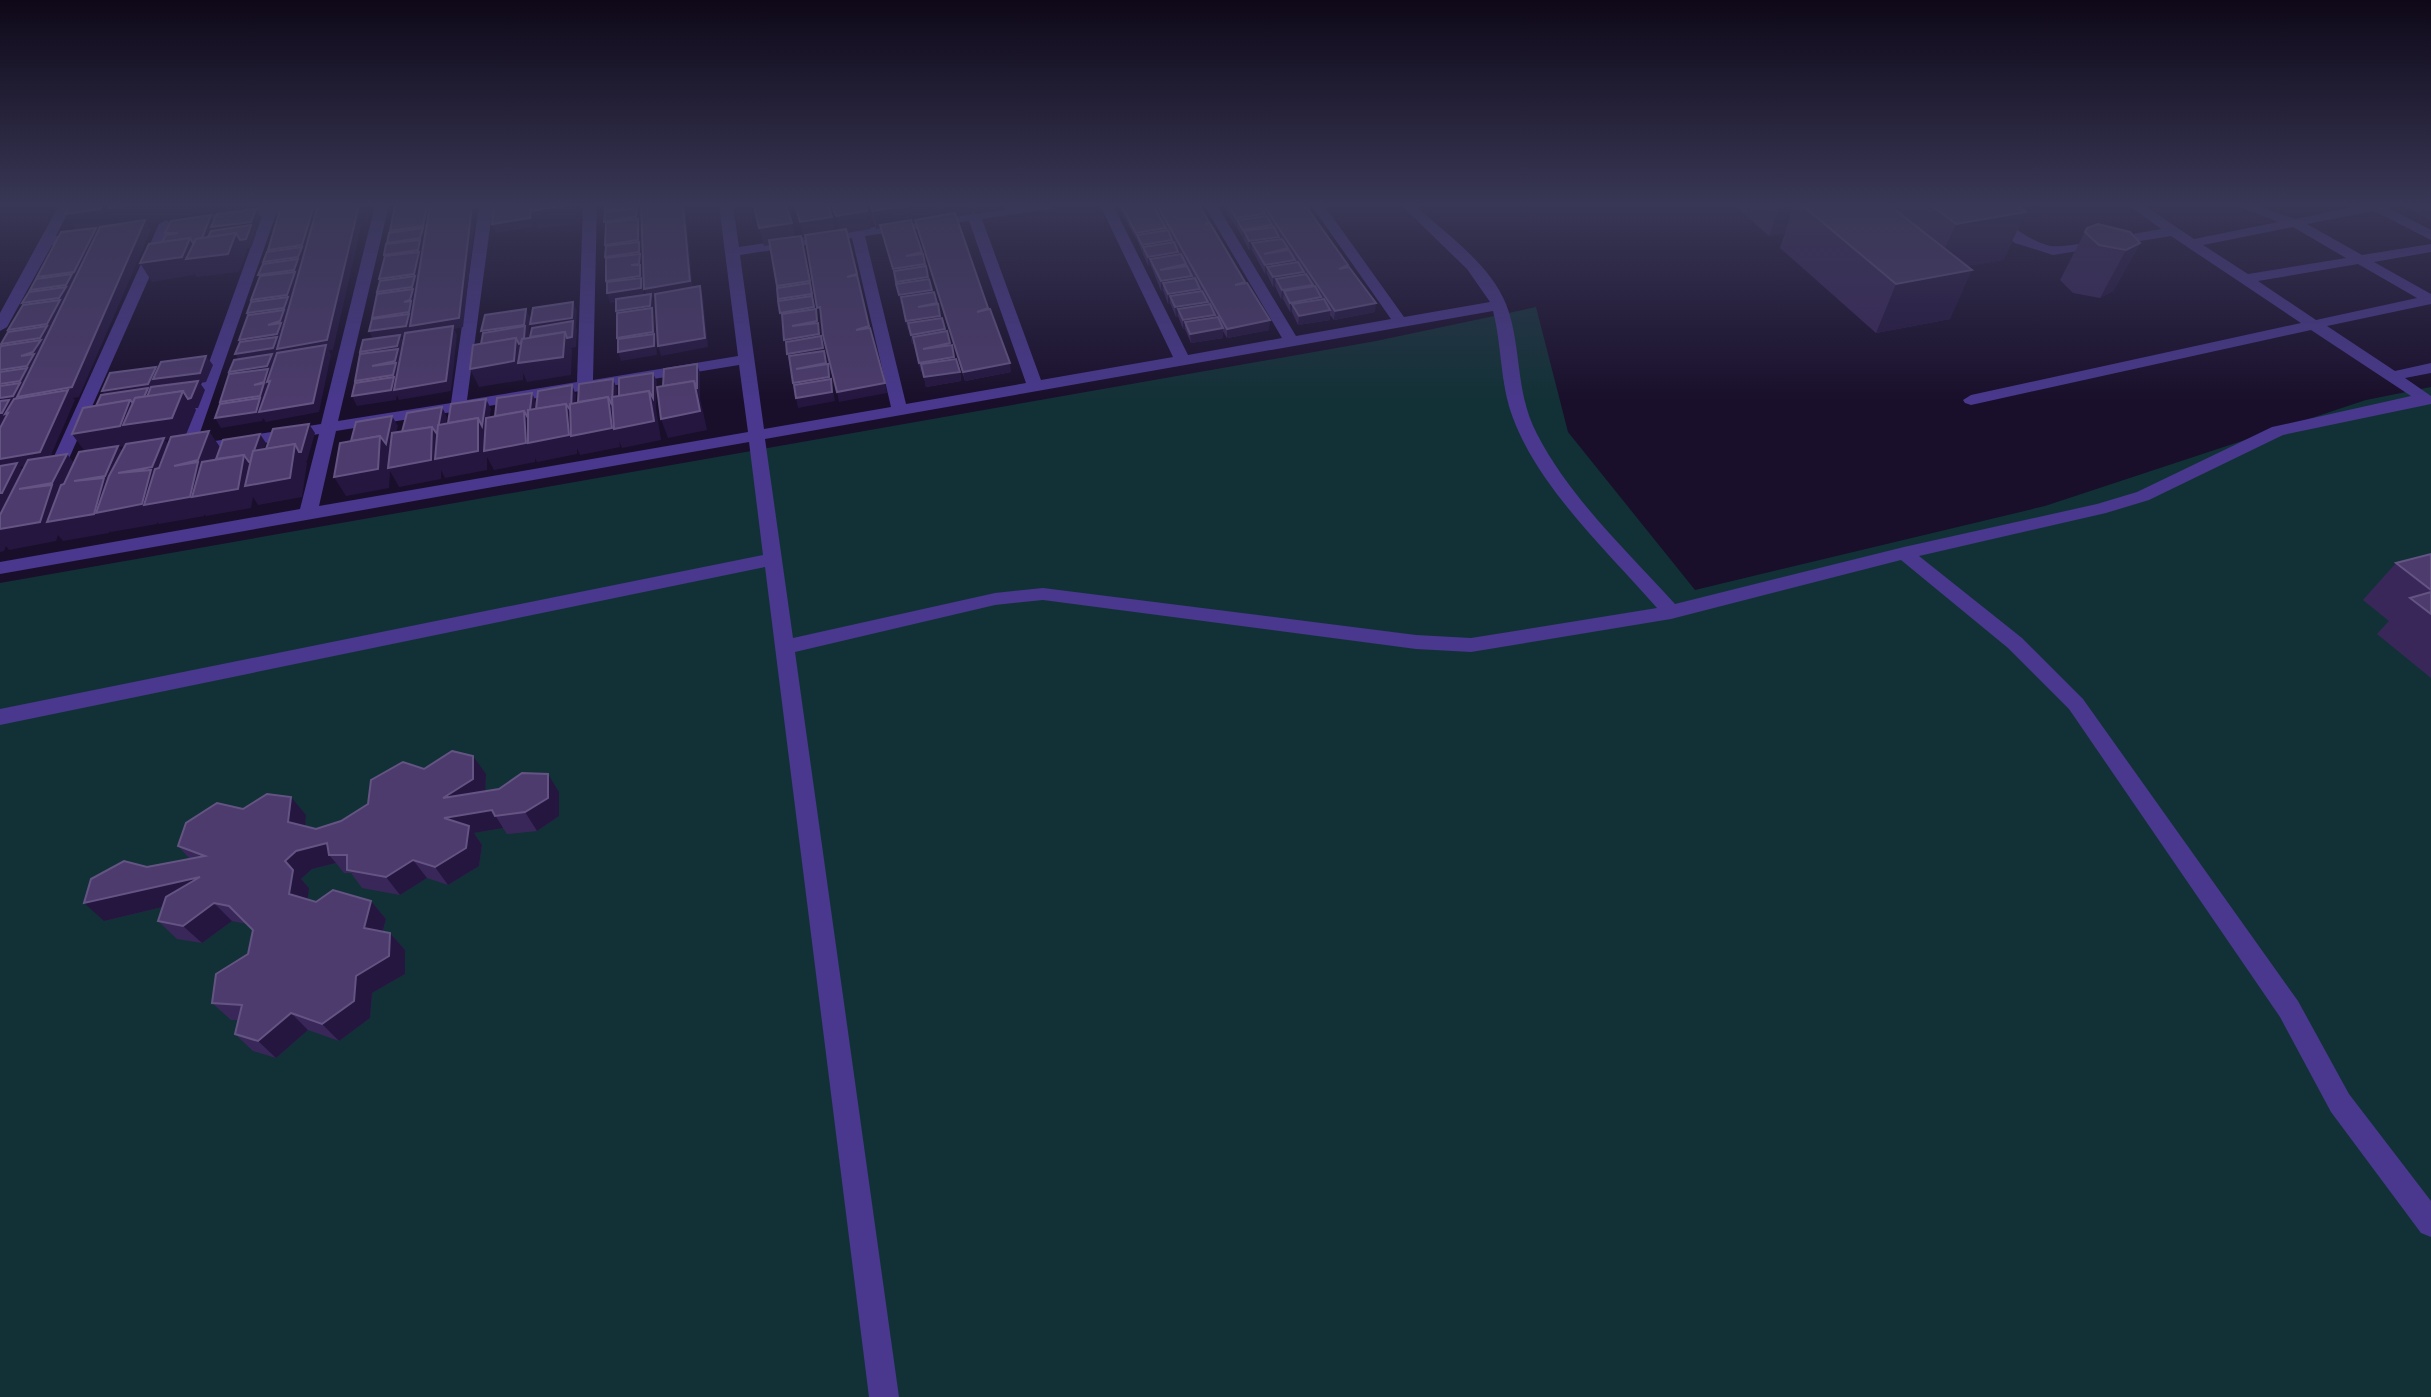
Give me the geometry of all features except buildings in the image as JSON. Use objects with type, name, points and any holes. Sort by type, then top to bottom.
[{"type":"street","points":[[0,327],[31,270]]},
{"type":"street","points":[[55,472],[139,270]]},
{"type":"street","points":[[247,270],[178,452],[748,359]]},
{"type":"street","points":[[308,514],[367,270]]},
{"type":"street","points":[[458,407],[477,270]]},
{"type":"street","points":[[585,386],[588,270]]},
{"type":"street","points":[[736,270],[884,1397]]},
{"type":"street","points":[[867,270],[900,411]]},
{"type":"street","points":[[993,270],[1035,387]]},
{"type":"street","points":[[1138,270],[1183,361]]},
{"type":"street","points":[[1249,270],[1292,342]]},
{"type":"street","points":[[1363,270],[1401,323]]},
{"type":"street","points":[[1474,270],[1489,285],[1499,305],[1513,391],[1527,432],[1556,480],[1671,612]]},
{"type":"street","points":[[2233,270],[2427,400]]},
{"type":"street","points":[[2246,279],[2299,270]]},
{"type":"street","points":[[2378,270],[2431,300]]},
{"type":"street","points":[[1971,400],[2431,300]]},
{"type":"street","points":[[0,568],[1499,305]]},
{"type":"street","points":[[2391,377],[2431,368]]},
{"type":"street","points":[[786,647],[995,599],[1043,594],[1416,642],[1471,645],[1671,612],[1904,553],[2100,509],[2143,496],[2278,431],[2427,400]]},
{"type":"street","points":[[1904,553],[2010,637],[2043,666],[2076,704],[2289,1009],[2340,1103],[2431,1223]]},
{"type":"street","points":[[0,717],[774,559]]},
{"type":"green space","points":[[1536,307],[1568,432],[1695,590],[2045,506],[2366,400],[2431,387],[2431,1397],[0,1397],[0,583],[1376,341]]}]
